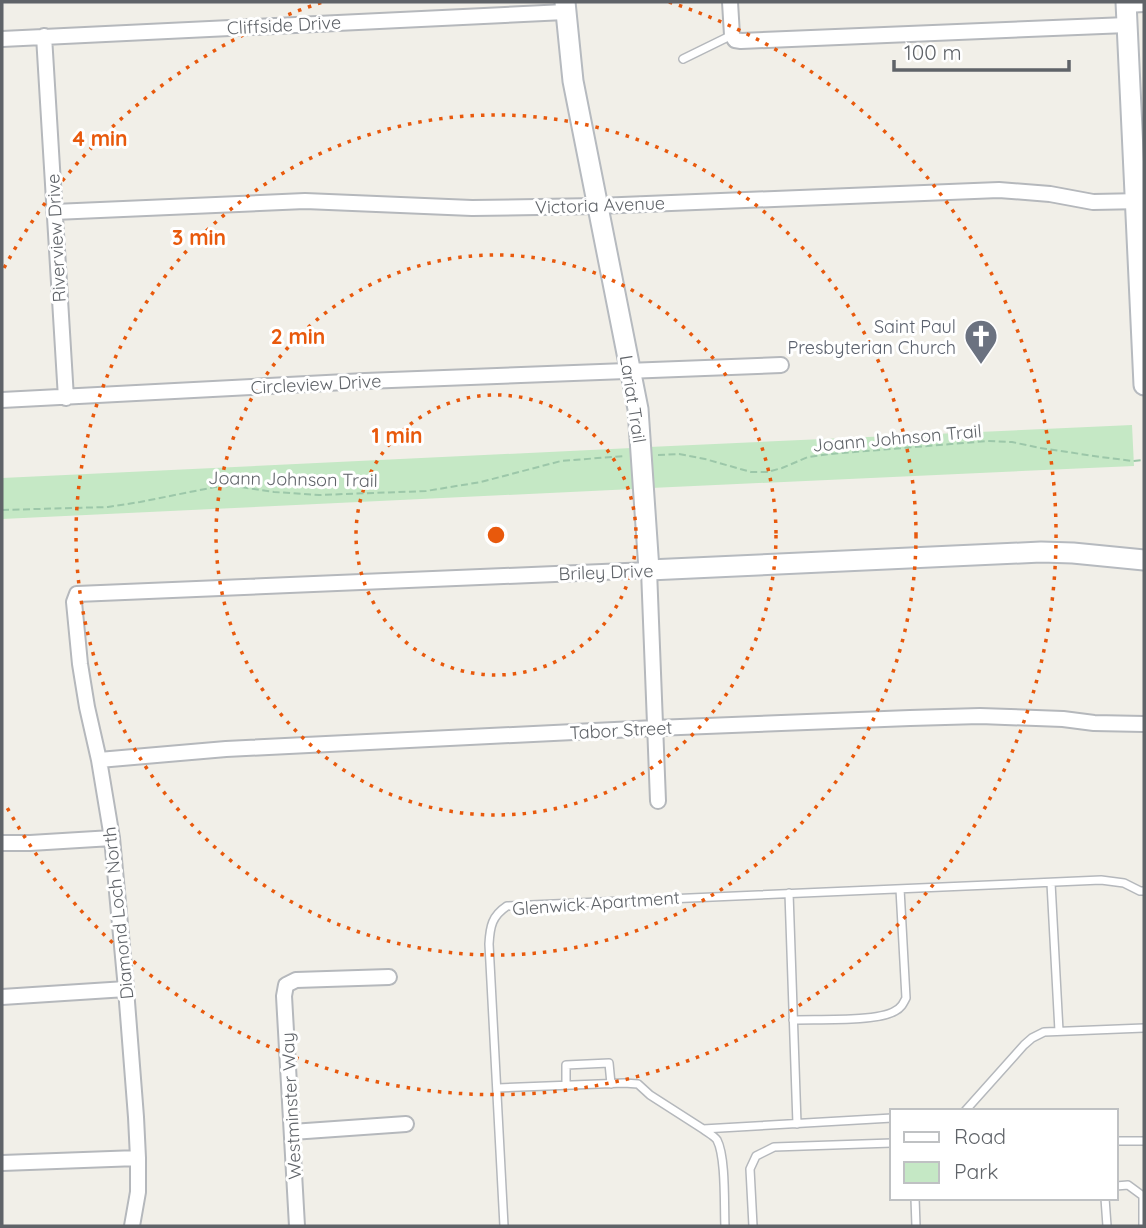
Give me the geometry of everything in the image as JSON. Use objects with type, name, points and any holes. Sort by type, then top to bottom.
[{"type":"street","points":[[730,2],[733,38],[1131,9],[1140,201],[1144,386]]},
{"type":"street","name":"Cliffside Drive","points":[[2,39],[565,7]]},
{"type":"street","name":"Lariat Trail","points":[[565,7],[573,81],[638,409],[649,570],[658,801]]},
{"type":"street","name":"Riverview Drive","points":[[44,36],[66,398]]},
{"type":"street","name":"Victoria Avenue","points":[[54,212],[305,201],[472,208],[597,206],[999,190],[1050,194],[1093,202],[1140,201]]},
{"type":"street","name":"Circleview Drive","points":[[2,400],[365,381],[781,365]]},
{"type":"street","name":"Briley Drive","points":[[74,602],[77,594],[1041,552],[1144,560]]},
{"type":"street","name":"Diamond Loch North","points":[[74,602],[80,664],[112,838],[136,1117],[138,1192],[132,1226]]},
{"type":"street","name":"Tabor Street","points":[[99,760],[226,748],[981,716],[1144,724]]},
{"type":"street","points":[[2,843],[112,838]]},
{"type":"street","name":"Westminster Way","points":[[298,1226],[284,996],[286,985],[296,980],[389,977]]},
{"type":"street","points":[[2,997],[126,989]]},
{"type":"street","points":[[292,1132],[406,1124]]},
{"type":"street","points":[[2,1163],[138,1158]]},
{"type":"lane","points":[[683,58],[733,38]]},
{"type":"lane","name":"Glenwick Apartment","points":[[504,1226],[489,944],[490,928],[497,912],[507,906],[1101,880],[1124,883],[1144,891]]},
{"type":"lane","points":[[1051,883],[1059,1031]]},
{"type":"lane","points":[[793,1020],[874,1017],[892,1013],[901,1007],[906,999],[900,889]]},
{"type":"lane","points":[[789,893],[797,1124]]},
{"type":"lane","points":[[967,1109],[1032,1038],[1044,1032],[1144,1028]]},
{"type":"lane","points":[[566,1085],[566,1065],[610,1063],[611,1084]]},
{"type":"lane","points":[[498,1088],[638,1084],[650,1096],[716,1138],[723,1168],[725,1226]]},
{"type":"lane","points":[[703,1129],[890,1118]]},
{"type":"lane","points":[[1118,1142],[1144,1142]]},
{"type":"lane","points":[[753,1226],[750,1169],[755,1156],[774,1147],[890,1143]]},
{"type":"lane","points":[[1118,1186],[1128,1185],[1143,1196],[1143,1226]]},
{"type":"lane","points":[[915,1200],[916,1226]]},
{"type":"lane","points":[[1105,1200],[1107,1226]]},
{"type":"path","name":"Joann Johnson Trail","points":[[655,455],[679,454],[751,472],[767,472],[820,455],[988,441],[1012,442],[1133,461],[1144,460]]},
{"type":"path","name":"Joann Johnson Trail","points":[[2,510],[108,506],[215,486],[319,495],[426,491],[481,482],[561,461],[623,456]]},
{"type":"green space","points":[[1132,425],[1134,466],[651,488],[649,447]]},
{"type":"green space","points":[[632,448],[633,489],[2,519],[2,478]]},
{"type":"place","name":"Saint Paul Presbyterian Church","points":[[981,366]]}]
